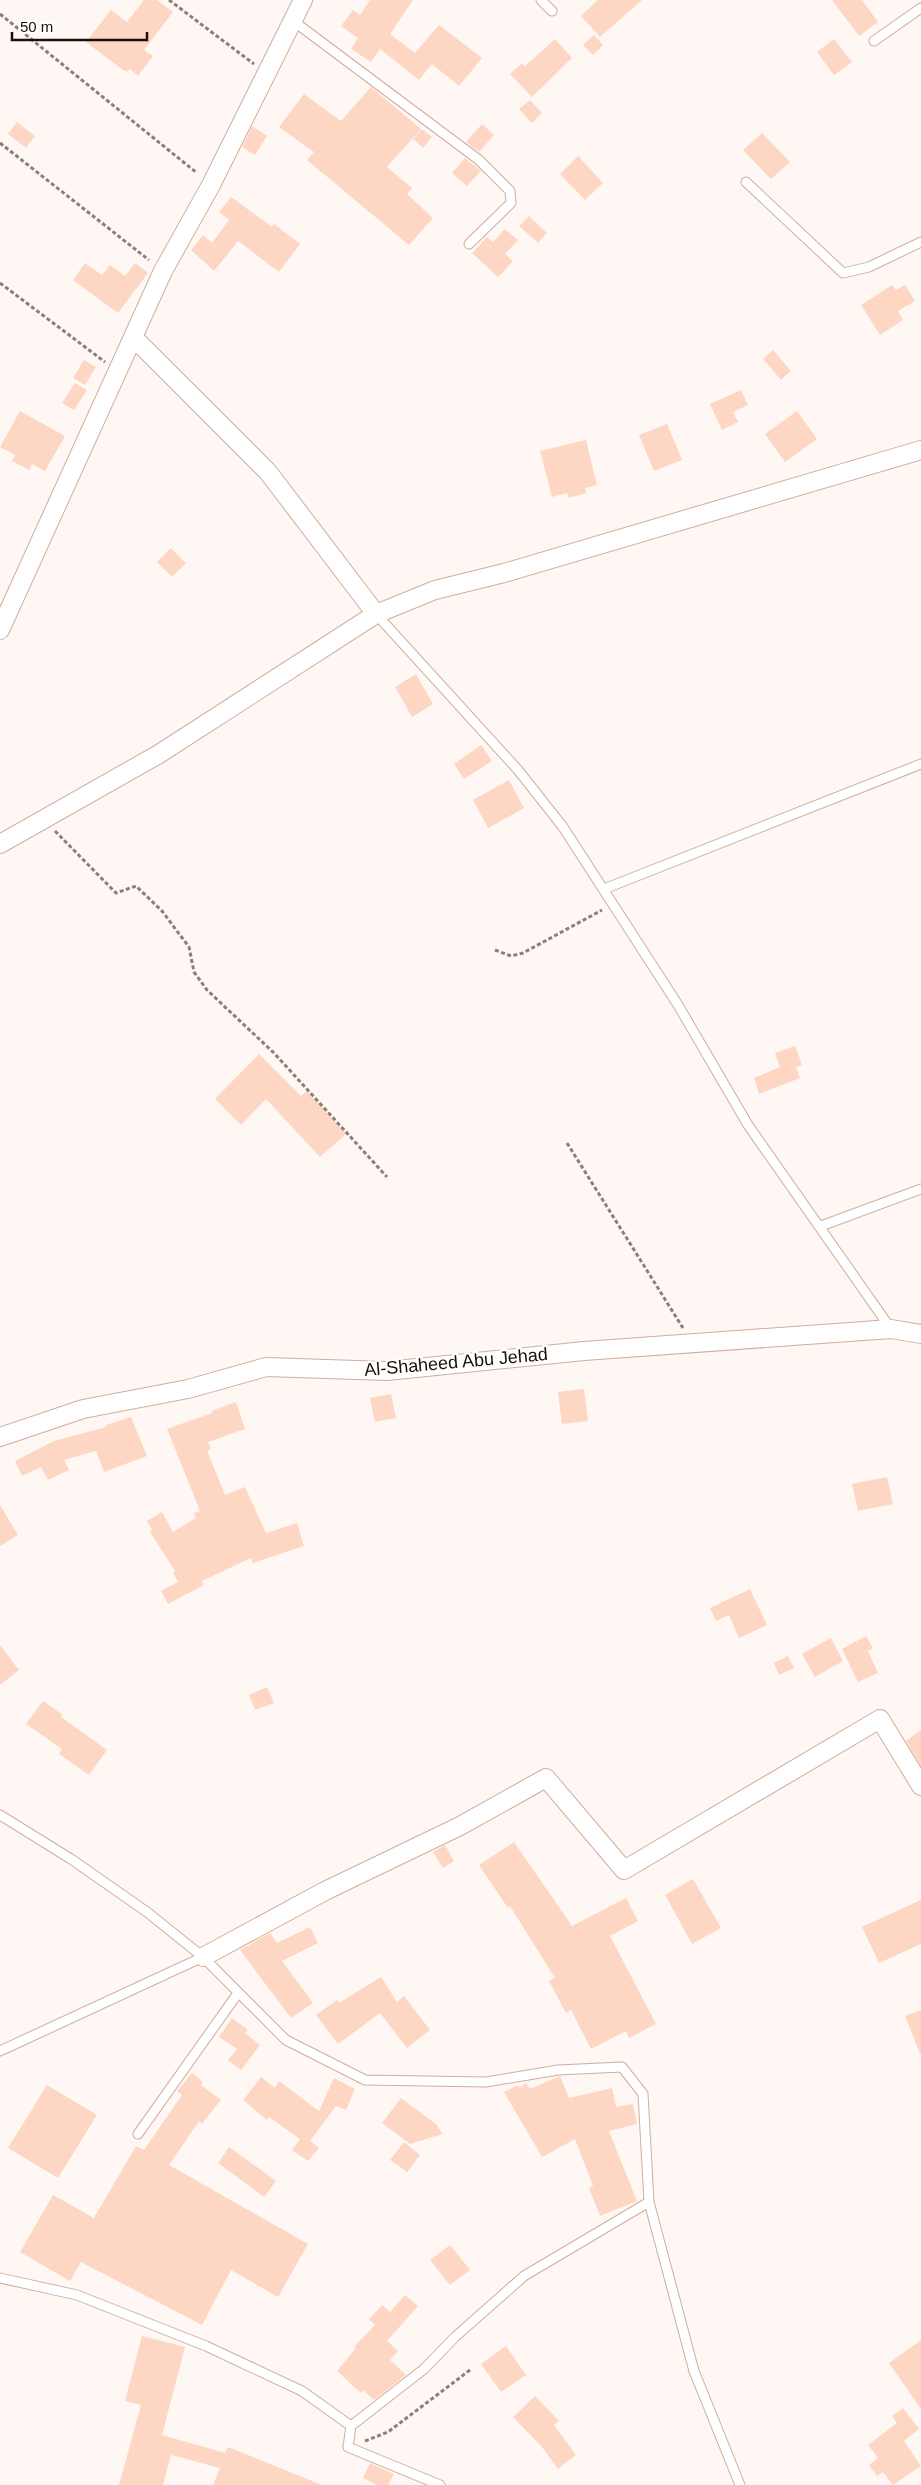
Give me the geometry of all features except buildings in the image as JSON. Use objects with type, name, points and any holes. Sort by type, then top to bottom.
[{"type":"street","points":[[0,630],[163,271],[211,184],[267,73],[291,19],[303,0]]},
{"type":"street","points":[[133,337],[268,472],[376,614]]},
{"type":"street","points":[[0,844],[159,754],[376,614],[435,590],[504,574],[921,450]]},
{"type":"street","name":"Al-Shaheed Abu Jehad","points":[[0,1437],[83,1408],[188,1389],[266,1367],[387,1371],[584,1351],[891,1329],[921,1334]]},
{"type":"street","points":[[203,1957],[325,1891],[460,1826],[546,1778],[624,1870],[880,1719],[921,1786]]},
{"type":"lane","points":[[541,0],[552,11]]},
{"type":"lane","points":[[874,41],[921,8]]},
{"type":"lane","points":[[291,19],[479,160],[510,192],[511,203],[469,244]]},
{"type":"lane","points":[[746,182],[843,273],[870,267],[921,242]]},
{"type":"lane","points":[[376,614],[518,770],[563,827],[678,1005],[748,1125],[821,1226],[891,1329]]},
{"type":"lane","points":[[604,889],[921,764]]},
{"type":"lane","points":[[821,1226],[921,1189]]},
{"type":"lane","points":[[0,1815],[71,1859],[147,1912],[203,1957],[286,2040],[365,2080],[486,2082],[558,2070],[622,2067],[643,2094],[649,2202],[694,2371],[740,2485]]},
{"type":"lane","points":[[0,2051],[203,1957]]},
{"type":"lane","points":[[138,2134],[238,1993]]},
{"type":"lane","points":[[440,2485],[348,2447],[351,2426],[424,2369],[455,2337],[524,2276],[649,2202]]},
{"type":"lane","points":[[0,2278],[77,2295],[206,2346],[302,2391],[351,2426]]},
{"type":"path","points":[[169,0],[267,73]]},
{"type":"path","points":[[0,14],[211,184]]},
{"type":"path","points":[[0,143],[163,271]]},
{"type":"path","points":[[0,283],[117,372]]},
{"type":"path","points":[[44,820],[116,893],[136,886],[162,911],[189,947],[194,972],[207,990],[274,1053],[387,1177]]},
{"type":"path","points":[[495,950],[512,956],[523,953],[613,904]]},
{"type":"path","points":[[567,1143],[626,1233],[692,1344]]},
{"type":"path","points":[[348,2447],[388,2432],[470,2370]]}]
